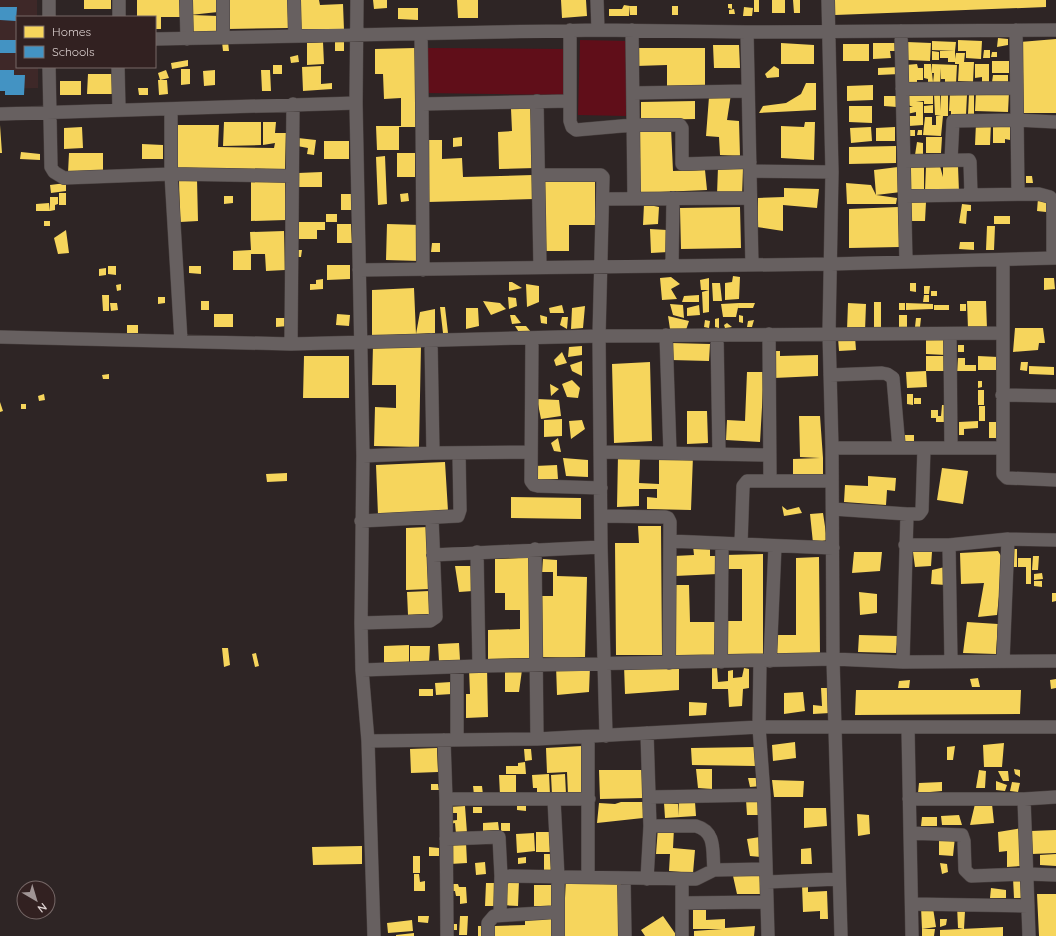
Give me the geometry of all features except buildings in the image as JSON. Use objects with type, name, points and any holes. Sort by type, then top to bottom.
[{"type":"street","points":[[49,0],[49,16]]},
{"type":"street","points":[[118,16],[119,0]]},
{"type":"street","points":[[186,0],[187,39]]},
{"type":"street","points":[[223,0],[223,38]]},
{"type":"street","points":[[294,0],[295,36]]},
{"type":"street","points":[[357,0],[358,35],[356,103],[363,456],[361,521],[361,623],[362,670],[368,741],[374,936]]},
{"type":"street","points":[[597,0],[598,30]]},
{"type":"street","points":[[828,0],[832,172],[829,333],[833,509],[833,659],[841,936]]},
{"type":"street","points":[[156,39],[570,30],[747,32],[1056,30]]},
{"type":"street","points":[[570,30],[570,121],[572,127],[576,130],[633,125],[680,125],[682,128],[681,161],[684,165],[750,166],[832,172]]},
{"type":"street","points":[[632,30],[634,198]]},
{"type":"street","points":[[1016,30],[1018,194]]},
{"type":"street","points":[[901,31],[906,262]]},
{"type":"street","points":[[747,32],[752,265]]},
{"type":"street","points":[[421,34],[423,270]]},
{"type":"street","points":[[49,68],[51,167],[54,172],[64,178],[172,174],[292,176]]},
{"type":"street","points":[[118,68],[119,109]]},
{"type":"street","points":[[902,89],[1016,88]]},
{"type":"street","points":[[633,93],[748,91]]},
{"type":"street","points":[[538,101],[540,268]]},
{"type":"street","points":[[422,104],[570,101]]},
{"type":"street","points":[[0,114],[119,109],[171,110],[293,104],[356,103]]},
{"type":"street","points":[[291,344],[293,104]]},
{"type":"street","points":[[171,110],[172,174],[181,341]]},
{"type":"street","points":[[951,160],[953,121],[1016,120],[1056,122]]},
{"type":"street","points":[[904,161],[968,160],[970,162],[971,195]]},
{"type":"street","points":[[539,176],[601,176],[603,178],[599,336],[602,516],[601,547],[606,736]]},
{"type":"street","points":[[359,270],[600,268],[1055,258],[1053,201],[1046,195],[905,196]]},
{"type":"street","points":[[672,266],[673,198]]},
{"type":"street","points":[[602,199],[750,198]]},
{"type":"street","points":[[1003,260],[1002,395],[1004,476],[1007,478],[1056,480]]},
{"type":"street","points":[[0,337],[291,344],[599,336],[829,333],[1003,333]]},
{"type":"street","points":[[769,334],[770,481]]},
{"type":"street","points":[[950,334],[951,448]]},
{"type":"street","points":[[666,335],[670,452]]},
{"type":"street","points":[[717,335],[719,453]]},
{"type":"street","points":[[532,338],[531,481],[534,485],[601,488]]},
{"type":"street","points":[[431,340],[433,453]]},
{"type":"street","points":[[830,374],[882,373],[893,378],[895,383],[899,448]]},
{"type":"street","points":[[1002,395],[1056,396]]},
{"type":"street","points":[[832,448],[1003,448]]},
{"type":"street","points":[[833,509],[919,514],[923,507],[924,448]]},
{"type":"street","points":[[363,456],[433,453],[531,452]]},
{"type":"street","points":[[601,452],[670,452],[769,455]]},
{"type":"street","points":[[361,521],[456,517],[460,514],[459,453]]},
{"type":"street","points":[[741,544],[743,486],[747,481],[832,481]]},
{"type":"street","points":[[903,662],[907,514]]},
{"type":"street","points":[[602,516],[668,518],[670,522],[669,663]]},
{"type":"street","points":[[361,623],[435,619],[437,613],[432,518]]},
{"type":"street","points":[[905,545],[949,545],[1008,539],[1056,540]]},
{"type":"street","points":[[1003,661],[1008,539]]},
{"type":"street","points":[[670,541],[833,548]]},
{"type":"street","points":[[721,662],[722,544]]},
{"type":"street","points":[[949,545],[951,661]]},
{"type":"street","points":[[768,936],[764,795],[759,727],[775,546]]},
{"type":"street","points":[[433,555],[601,547]]},
{"type":"street","points":[[535,549],[538,739]]},
{"type":"street","points":[[477,552],[479,666]]},
{"type":"street","points":[[362,670],[604,663],[833,659],[903,662],[1056,661]]},
{"type":"street","points":[[457,667],[457,739]]},
{"type":"street","points":[[368,741],[538,739],[759,727],[1056,727]]},
{"type":"street","points":[[908,728],[912,936]]},
{"type":"street","points":[[647,733],[650,826],[647,879]]},
{"type":"street","points":[[588,737],[588,876]]},
{"type":"street","points":[[444,740],[447,936]]},
{"type":"street","points":[[649,797],[764,795]]},
{"type":"street","points":[[909,798],[1024,799],[1056,797]]},
{"type":"street","points":[[446,799],[589,799]]},
{"type":"street","points":[[1024,799],[1029,936]]},
{"type":"street","points":[[554,800],[558,877],[558,936]]},
{"type":"street","points":[[650,826],[696,826],[709,832],[712,838],[714,870]]},
{"type":"street","points":[[910,834],[962,835],[964,841],[964,870],[969,875],[1056,875]]},
{"type":"street","points":[[446,839],[500,837],[500,916]]},
{"type":"street","points":[[501,876],[588,876],[682,879],[700,878],[714,870],[766,875],[839,879]]},
{"type":"street","points":[[624,878],[625,936]]},
{"type":"street","points":[[682,879],[682,936]]},
{"type":"street","points":[[682,903],[767,902]]},
{"type":"street","points":[[912,904],[1028,906]]},
{"type":"street","points":[[488,936],[489,920],[494,916],[557,912]]},
{"type":"shaded area","points":[[0,0],[37,0],[37,16],[16,16],[16,68],[38,68],[38,88],[0,89]]},
{"type":"shaded area","points":[[580,40],[628,41],[626,116],[578,115]]},
{"type":"shaded area","points":[[426,48],[564,49],[563,95],[425,93]]}]
